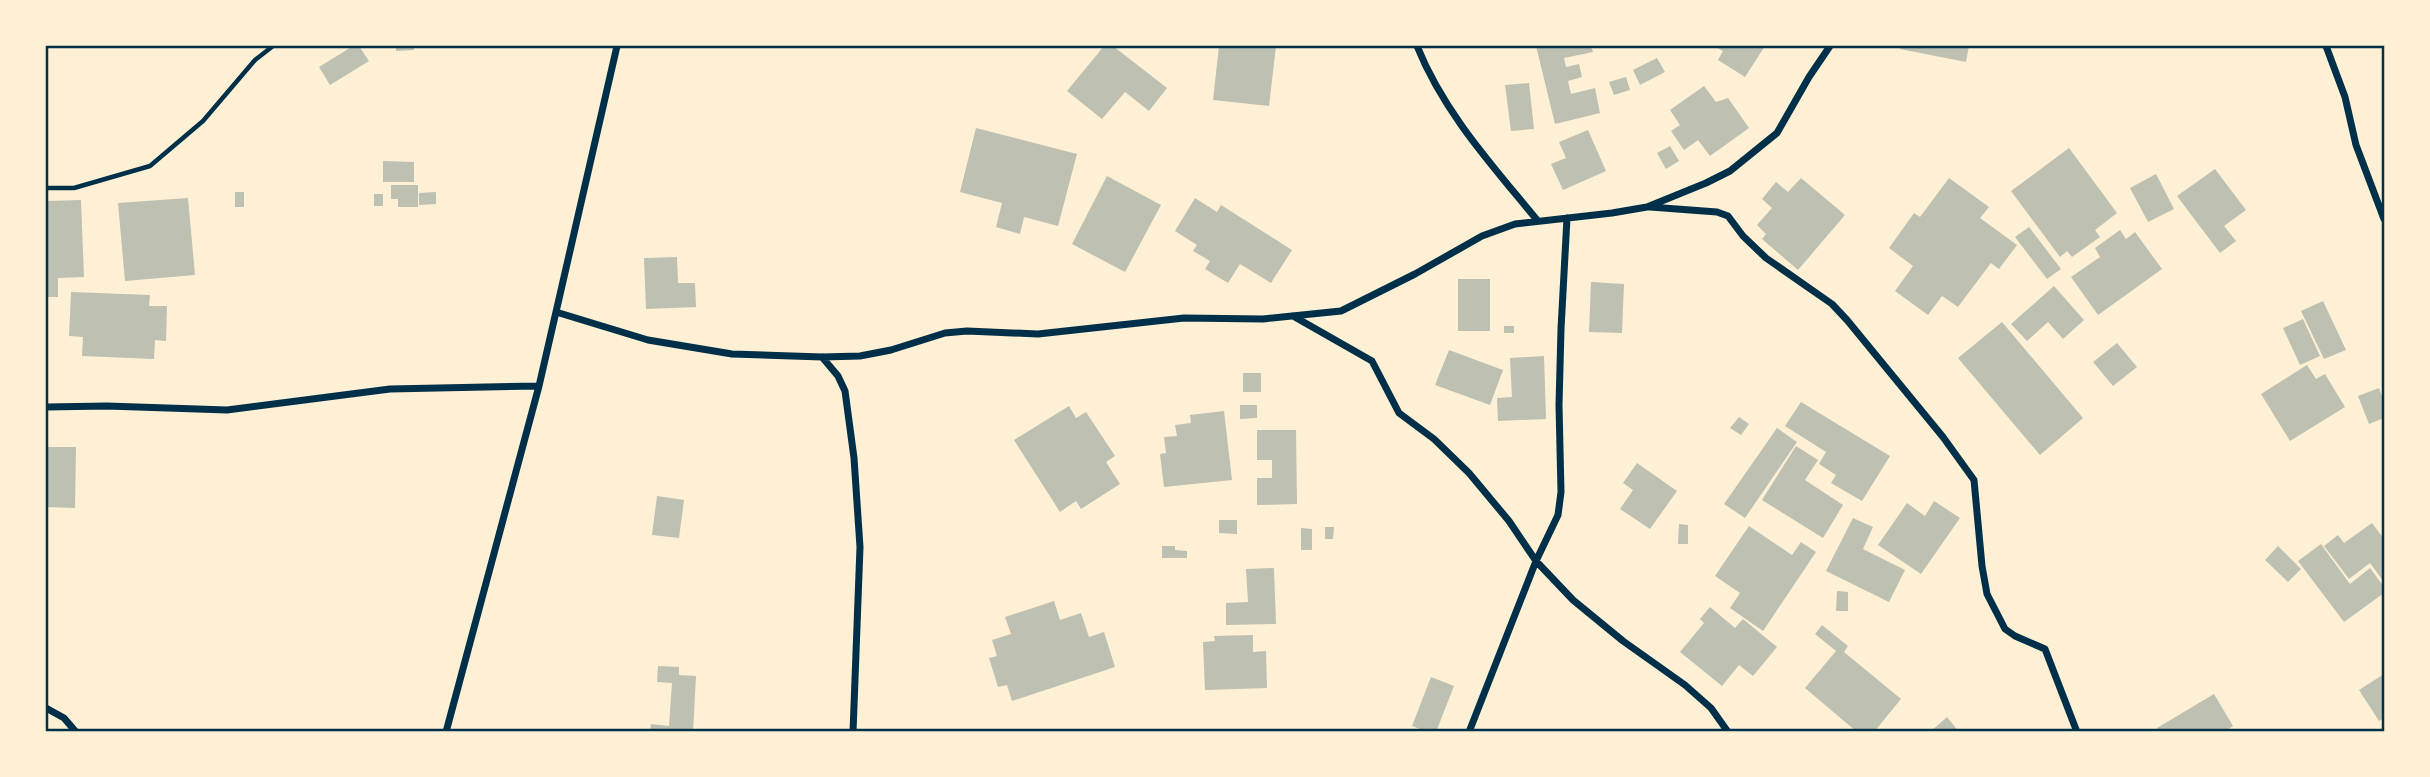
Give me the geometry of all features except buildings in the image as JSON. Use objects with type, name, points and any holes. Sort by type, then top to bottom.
[{"type":"street","points":[[446,732],[539,386],[617,46]]},
{"type":"street","points":[[1417,46],[1430,76],[1458,124],[1537,220]]},
{"type":"street","points":[[1647,207],[1718,177],[1768,143],[1777,133],[1830,46]]},
{"type":"street","points":[[2326,46],[2345,97],[2356,145],[2385,219]]},
{"type":"street","points":[[556,312],[648,340],[732,354],[860,356],[891,351],[945,333],[967,331],[1038,334],[1184,318],[1263,319],[1341,311],[1482,236],[1515,224],[1647,207],[1717,212],[1728,216],[1743,236],[1766,258],[1832,304],[1943,437],[1974,480],[1987,594],[2009,632],[2045,649],[2077,732]]},
{"type":"street","points":[[1469,732],[1536,561],[1558,515],[1561,492],[1560,367],[1567,218]]},
{"type":"street","points":[[1293,316],[1372,361],[1399,414],[1434,439],[1469,472],[1509,521],[1536,561],[1573,600],[1623,642],[1685,685],[1711,708],[1728,732]]},
{"type":"street","points":[[822,357],[838,376],[845,391],[854,458],[860,547],[853,732]]},
{"type":"street","points":[[46,407],[227,410],[390,389],[539,386]]},
{"type":"street","points":[[46,708],[64,718],[76,732]]},
{"type":"path","points":[[46,188],[74,188],[150,166],[203,121],[255,60],[273,46]]}]
